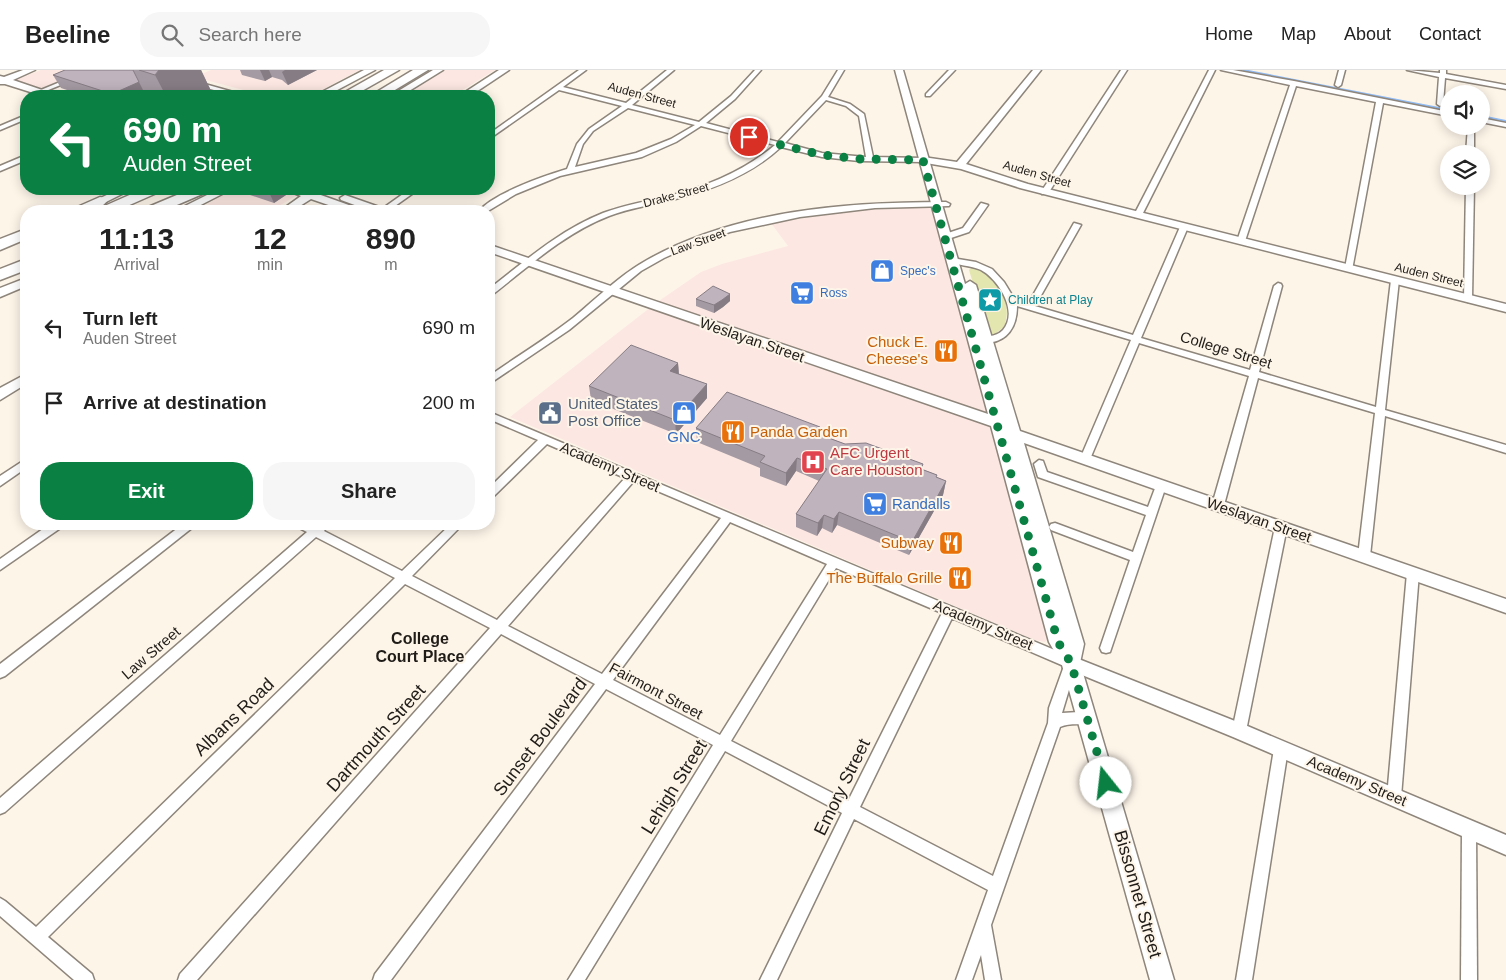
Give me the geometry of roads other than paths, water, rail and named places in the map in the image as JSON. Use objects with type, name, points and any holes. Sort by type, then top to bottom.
[{"type":"highway","points":[[343,90],[380,70]]},
{"type":"highway","points":[[355,90],[393,70]]},
{"type":"highway","points":[[369,90],[406,70]]},
{"type":"highway","points":[[385,90],[422,70]]},
{"type":"highway","points":[[400,90],[437,71]]},
{"type":"highway","points":[[105,205],[136,195]]},
{"type":"highway","points":[[141,205],[163,195]]},
{"type":"highway","points":[[159,205],[181,195]]},
{"type":"highway","points":[[165,205],[188,195]]},
{"type":"highway","points":[[0,243],[20,235]]},
{"type":"highway","points":[[0,255],[20,247]]},
{"type":"highway","points":[[0,265],[20,257]]},
{"type":"highway","points":[[0,275],[20,267]]},
{"type":"main road","points":[[1,81],[17,70]]},
{"type":"main road","points":[[1,81],[31,70]]},
{"type":"main road","points":[[331,90],[371,70]]},
{"type":"main road","points":[[473,90],[505,70]]},
{"type":"main road","name":"Bissonnet Street","points":[[899,70],[910,97],[929,160],[980,340],[1003,431],[1075,644],[1071,663],[1162,980]]},
{"type":"main road","name":"Bissonnet Street","points":[[907,70],[910,97]]},
{"type":"main road","points":[[405,90],[437,71]]},
{"type":"main road","points":[[1,81],[25,90]]},
{"type":"main road","points":[[103,205],[118,195]]},
{"type":"main road","points":[[194,205],[215,195]]},
{"type":"main road","points":[[294,205],[309,195]]},
{"type":"main road","points":[[326,195],[345,205]]},
{"type":"main road","points":[[332,195],[363,205]]},
{"type":"main road","name":"Weslayan Street","points":[[495,251],[525,266]]},
{"type":"main road","name":"Weslayan Street","points":[[495,259],[525,266],[1506,606]]},
{"type":"main road","points":[[0,293],[20,285]]},
{"type":"main road","points":[[0,395],[20,382]]},
{"type":"street","points":[[46,90],[94,70]]},
{"type":"street","points":[[495,133],[583,70]]},
{"type":"street","points":[[570,171],[577,151],[586,136],[597,125],[628,105],[671,70]]},
{"type":"street","points":[[493,205],[515,192],[570,171],[638,155],[666,145],[702,125],[758,70]]},
{"type":"street","name":"Drake Street","points":[[495,289],[566,235],[584,224],[630,207],[681,195],[720,182],[756,164],[780,146],[825,98],[841,70]]},
{"type":"street","points":[[960,165],[1037,70]]},
{"type":"street","points":[[1045,192],[1124,70]]},
{"type":"street","points":[[1138,215],[1212,70]]},
{"type":"street","points":[[1224,70],[1440,112]]},
{"type":"street","points":[[1338,85],[1342,70]]},
{"type":"street","points":[[1410,70],[1443,73],[1506,88]]},
{"type":"street","points":[[928,95],[950,71]]},
{"type":"street","points":[[187,82],[224,90]]},
{"type":"street","points":[[1241,241],[1294,83]]},
{"type":"street","name":"Auden Street","points":[[558,88],[780,146],[822,155],[870,159],[929,160],[960,165],[1045,192],[1506,308]]},
{"type":"street","points":[[825,98],[848,106],[862,115],[870,159]]},
{"type":"street","points":[[1349,268],[1380,100]]},
{"type":"street","points":[[0,128],[20,120]]},
{"type":"street","points":[[1490,122],[1506,125]]},
{"type":"street","points":[[0,168],[20,160]]},
{"type":"street","points":[[391,205],[406,195]]},
{"type":"street","points":[[1468,299],[1470,195]]},
{"type":"street","name":"Law Street","points":[[495,376],[575,321],[630,274],[660,256],[687,244],[722,232],[791,216],[884,205],[941,204]]},
{"type":"street","points":[[950,236],[966,230],[984,205]]},
{"type":"street","points":[[1030,308],[1077,225]]},
{"type":"street","points":[[1085,459],[1184,228]]},
{"type":"street","points":[[958,261],[979,265],[994,274],[1012,302],[1013,318],[1009,329],[1001,337],[980,340]]},
{"type":"street","points":[[1364,556],[1395,280]]},
{"type":"street","points":[[1218,505],[1278,286]]},
{"type":"street","name":"College Street","points":[[1012,302],[1506,449]]},
{"type":"street","name":"Academy Street","points":[[495,418],[1071,663],[1239,731],[1506,845]]},
{"type":"street","points":[[495,488],[545,439]]},
{"type":"street","points":[[1039,464],[1042,474],[1152,513]]},
{"type":"street","points":[[0,482],[20,467]]},
{"type":"street","name":"Dartmouth Street","points":[[186,980],[633,476]]},
{"type":"street","points":[[1106,648],[1161,486]]},
{"type":"street","name":"Sunset Boulevard","points":[[381,980],[728,517]]},
{"type":"street","points":[[1055,527],[1137,558]]},
{"type":"street","points":[[1239,731],[1281,527]]},
{"type":"street","points":[[0,565],[50,530]]},
{"type":"street","points":[[0,672],[183,530]]},
{"type":"street","name":"Law Street","points":[[0,806],[318,530]]},
{"type":"street","name":"Fairmont Street","points":[[323,530],[404,577],[997,886]]},
{"type":"street","name":"Albans Road","points":[[37,937],[452,530]]},
{"type":"street","name":"Lehigh Street","points":[[576,980],[834,562]]},
{"type":"street","points":[[1394,797],[1413,573]]},
{"type":"street","name":"Emory Street","points":[[768,980],[949,611]]},
{"type":"street","points":[[964,980],[1055,723],[1056,708],[1071,663]]},
{"type":"street","points":[[1055,723],[1069,717],[1088,718]]},
{"type":"street","points":[[1244,980],[1281,749]]},
{"type":"street","points":[[1469,980],[1470,829]]},
{"type":"street","points":[[0,906],[86,980]]},
{"type":"street","points":[[983,926],[992,980]]},
{"type":"waterway","points":[[1243,70],[1440,108]]},
{"type":"waterway","points":[[1490,118],[1506,121]]},
{"type":"place","name":"Spec's","points":[[882,271]]},
{"type":"place","name":"Ross","points":[[802,293]]},
{"type":"place","name":"Children at Play","points":[[990,300]]},
{"type":"place","name":"Chuck E. Cheese's","points":[[946,351]]},
{"type":"place","name":"United States Post Office","points":[[550,413]]},
{"type":"place","name":"GNC","points":[[684,413]]},
{"type":"place","name":"Panda Garden","points":[[733,432]]},
{"type":"place","name":"AFC Urgent Care Houston","points":[[813,462]]},
{"type":"place","name":"Randalls","points":[[875,504]]},
{"type":"place","name":"Subway","points":[[951,543]]},
{"type":"place","name":"The Buffalo Grille","points":[[960,578]]},
{"type":"district","name":"College Court Place","points":[[420,647]]}]
